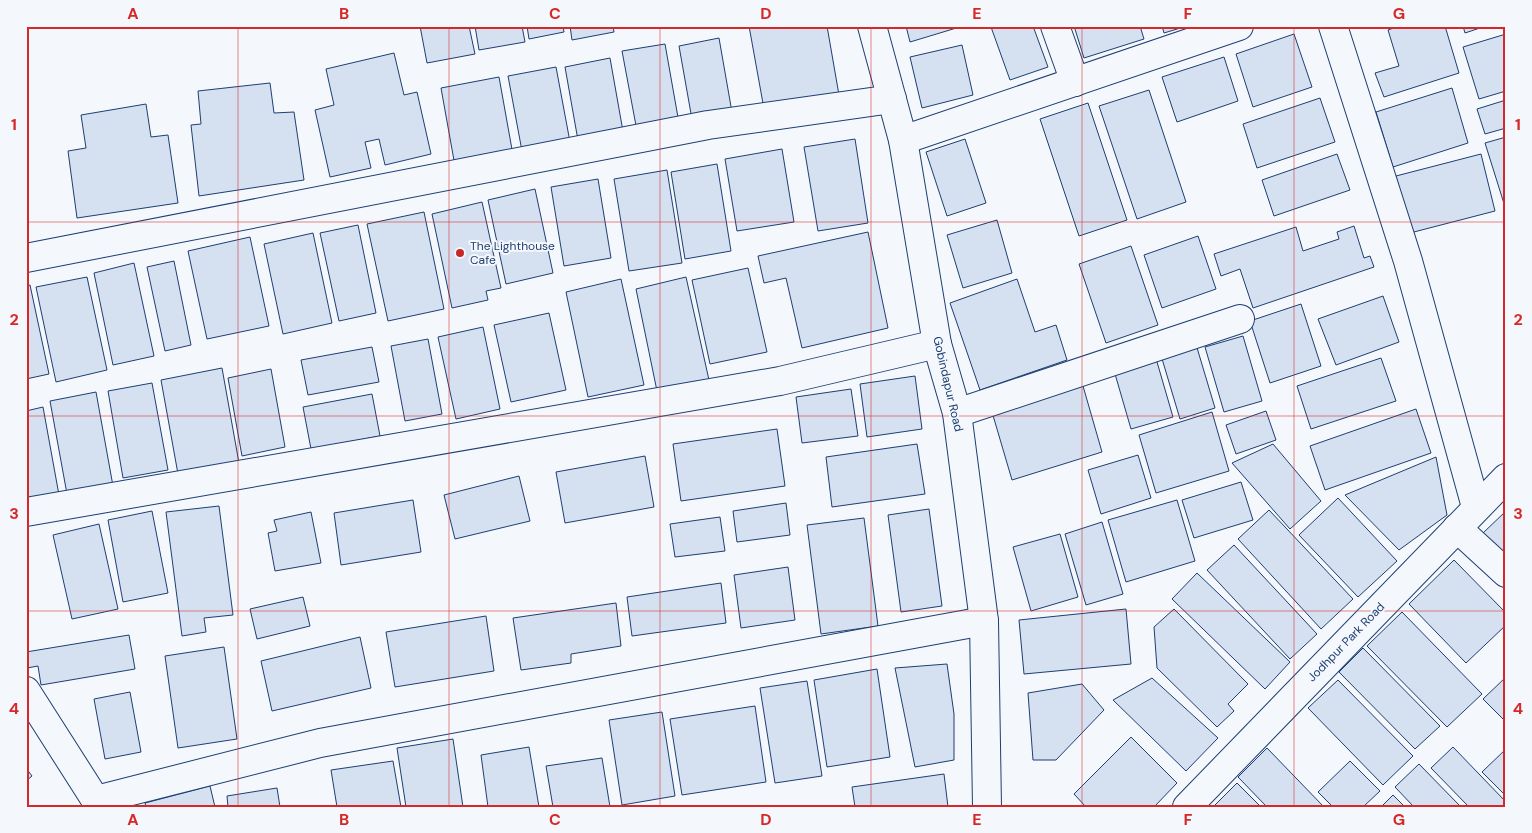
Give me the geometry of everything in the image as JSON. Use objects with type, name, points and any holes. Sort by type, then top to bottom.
[{"type":"street","name":"Gobindapur Road","points":[[872,26],[903,140],[937,344],[957,413],[984,621],[987,807]]},
{"type":"street","points":[[1055,26],[1075,82]]},
{"type":"street","points":[[903,140],[1239,26]]},
{"type":"street","points":[[1333,26],[1408,261],[1476,507]]},
{"type":"street","points":[[26,258],[708,125],[892,99]]},
{"type":"street","points":[[957,413],[1240,319]]},
{"type":"street","points":[[26,512],[780,381],[937,344]]},
{"type":"street","name":"Jodhpur Park Road","points":[[1187,807],[1506,478]]},
{"type":"street","points":[[1457,528],[1506,573]]},
{"type":"street","points":[[26,691],[98,803],[320,743],[984,621]]},
{"type":"building","points":[[420,26],[469,26],[475,54],[427,63]]},
{"type":"building","points":[[475,26],[522,26],[525,42],[479,50]]},
{"type":"building","points":[[527,26],[563,26],[564,32],[529,39]]},
{"type":"building","points":[[570,26],[613,26],[614,32],[572,40]]},
{"type":"building","points":[[749,26],[827,26],[839,95],[764,109]]},
{"type":"building","points":[[906,26],[963,26],[910,42]]},
{"type":"building","points":[[1033,26],[1048,67],[1010,80],[991,27]]},
{"type":"building","points":[[1074,26],[1140,26],[1144,39],[1084,58]]},
{"type":"building","points":[[1162,26],[1187,26],[1164,33]]},
{"type":"building","points":[[1399,26],[1445,26],[1459,73],[1384,97],[1375,73],[1399,66],[1388,30]]},
{"type":"building","points":[[1463,26],[1486,26],[1465,33]]},
{"type":"building","points":[[1294,34],[1312,87],[1253,107],[1236,54]]},
{"type":"building","points":[[1506,34],[1506,91],[1479,99],[1463,47]]},
{"type":"building","points":[[719,38],[733,118],[693,125],[679,46]]},
{"type":"building","points":[[665,44],[679,123],[637,131],[622,51]]},
{"type":"building","points":[[962,45],[973,95],[922,108],[910,57]]},
{"type":"building","points":[[394,53],[404,95],[417,92],[431,154],[385,165],[379,139],[365,142],[371,168],[330,177],[315,110],[334,105],[326,69]]},
{"type":"building","points":[[1224,57],[1238,101],[1177,122],[1162,77]]},
{"type":"building","points":[[610,58],[624,137],[579,146],[565,67]]},
{"type":"building","points":[[556,67],[570,142],[522,151],[508,76]]},
{"type":"building","points":[[499,77],[513,155],[455,166],[441,88]]},
{"type":"building","points":[[270,83],[274,113],[294,112],[304,180],[199,196],[191,125],[201,124],[198,91]]},
{"type":"building","points":[[1452,88],[1468,143],[1393,167],[1376,112]]},
{"type":"building","points":[[1149,90],[1186,202],[1137,219],[1099,106]]},
{"type":"building","points":[[1320,98],[1335,142],[1257,168],[1243,124]]},
{"type":"building","points":[[1506,100],[1506,128],[1485,134],[1477,109]]},
{"type":"building","points":[[1088,103],[1127,220],[1079,236],[1040,119]]},
{"type":"building","points":[[146,104],[151,137],[168,135],[178,203],[77,218],[68,151],[86,148],[81,115]]},
{"type":"building","points":[[1506,137],[1506,210],[1485,143]]},
{"type":"building","points":[[855,139],[868,223],[818,231],[804,147]]},
{"type":"building","points":[[965,139],[986,203],[947,216],[926,152]]},
{"type":"building","points":[[782,149],[794,222],[737,231],[725,159]]},
{"type":"building","points":[[1337,154],[1350,190],[1274,216],[1262,180]]},
{"type":"building","points":[[1481,154],[1495,211],[1410,233],[1396,176]]},
{"type":"building","points":[[717,164],[731,251],[685,259],[671,172]]},
{"type":"building","points":[[667,170],[682,263],[629,271],[614,179]]},
{"type":"building","points":[[598,179],[611,258],[564,266],[551,187]]},
{"type":"building","points":[[535,189],[553,273],[506,284],[488,200]]},
{"type":"building","points":[[482,202],[501,288],[486,291],[488,300],[452,308],[432,214]]},
{"type":"building","points":[[424,212],[444,309],[388,321],[367,224]]},
{"type":"building","points":[[997,220],[1012,273],[963,288],[947,235]]},
{"type":"building","points":[[358,225],[376,313],[339,321],[320,233]]},
{"type":"building","points":[[1354,226],[1364,258],[1370,256],[1374,267],[1253,308],[1240,269],[1221,276],[1214,254],[1296,227],[1303,251],[1339,239],[1337,232]]},
{"type":"building","points":[[868,232],[888,328],[802,348],[786,278],[764,283],[758,256]]},
{"type":"building","points":[[313,233],[332,323],[283,334],[264,244]]},
{"type":"building","points":[[1198,236],[1216,289],[1162,308],[1144,255]]},
{"type":"building","points":[[250,237],[269,326],[207,339],[188,251]]},
{"type":"building","points":[[1131,246],[1158,325],[1106,343],[1079,264]]},
{"type":"building","points":[[174,261],[191,345],[165,351],[147,267]]},
{"type":"building","points":[[134,263],[154,356],[113,365],[94,273]]},
{"type":"building","points":[[748,268],[767,352],[710,364],[692,280]]},
{"type":"building","points":[[87,277],[107,370],[56,382],[36,287]]},
{"type":"building","points":[[686,277],[709,380],[657,391],[636,289]]},
{"type":"building","points":[[621,279],[644,385],[588,397],[566,292]]},
{"type":"building","points":[[1017,279],[1035,332],[1056,325],[1067,360],[980,390],[950,303]]},
{"type":"building","points":[[30,285],[49,374],[26,379],[26,286]]},
{"type":"building","points":[[1383,296],[1399,342],[1336,365],[1318,319]]},
{"type":"building","points":[[1301,304],[1321,366],[1270,383],[1250,321]]},
{"type":"building","points":[[549,313],[566,390],[511,402],[494,325]]},
{"type":"building","points":[[483,327],[500,409],[456,419],[438,337]]},
{"type":"building","points":[[1243,336],[1262,401],[1224,412],[1205,347]]},
{"type":"building","points":[[428,339],[442,414],[405,421],[391,346]]},
{"type":"building","points":[[1195,341],[1215,408],[1180,419],[1160,352]]},
{"type":"building","points":[[372,347],[379,382],[308,395],[301,360]]},
{"type":"building","points":[[1155,355],[1173,417],[1131,429],[1113,367]]},
{"type":"building","points":[[1381,358],[1396,401],[1311,429],[1297,386]]},
{"type":"building","points":[[222,368],[239,463],[178,474],[161,380]]},
{"type":"building","points":[[271,369],[285,447],[242,456],[228,378]]},
{"type":"building","points":[[915,376],[922,429],[867,437],[860,384]]},
{"type":"building","points":[[152,383],[168,470],[123,478],[108,391]]},
{"type":"building","points":[[1083,386],[1102,452],[1012,480],[992,412]]},
{"type":"building","points":[[851,389],[858,436],[802,443],[796,397]]},
{"type":"building","points":[[96,392],[113,486],[67,494],[50,401]]},
{"type":"building","points":[[372,394],[380,436],[311,449],[303,407]]},
{"type":"building","points":[[43,407],[59,495],[26,502],[26,411]]},
{"type":"building","points":[[1416,409],[1431,453],[1325,490],[1310,446]]},
{"type":"building","points":[[1266,411],[1276,440],[1236,454],[1226,425]]},
{"type":"building","points":[[1212,412],[1229,471],[1156,493],[1139,435]]},
{"type":"building","points":[[777,429],[785,486],[681,501],[673,444]]},
{"type":"building","points":[[917,444],[925,494],[832,507],[826,457]]},
{"type":"building","points":[[1273,444],[1321,501],[1290,529],[1232,463]]},
{"type":"building","points":[[1138,455],[1151,498],[1101,514],[1088,470]]},
{"type":"building","points":[[645,456],[654,507],[565,523],[556,472]]},
{"type":"building","points":[[1436,457],[1447,515],[1399,550],[1345,495]]},
{"type":"building","points":[[519,476],[530,521],[455,539],[444,495]]},
{"type":"building","points":[[1241,482],[1253,520],[1194,538],[1182,500]]},
{"type":"building","points":[[1338,498],[1397,561],[1358,597],[1299,535]]},
{"type":"building","points":[[413,500],[421,552],[341,565],[334,513]]},
{"type":"building","points":[[1177,500],[1195,561],[1126,582],[1108,520]]},
{"type":"building","points":[[786,503],[790,535],[737,542],[733,511]]},
{"type":"building","points":[[219,506],[233,615],[204,618],[206,632],[182,636],[166,512]]},
{"type":"building","points":[[929,509],[942,606],[901,612],[888,515]]},
{"type":"building","points":[[1269,510],[1353,599],[1321,629],[1238,539]]},
{"type":"building","points":[[152,511],[168,593],[123,602],[108,520]]},
{"type":"building","points":[[1506,511],[1506,556],[1483,533]]},
{"type":"building","points":[[311,512],[321,563],[275,571],[268,533],[277,531],[274,520]]},
{"type":"building","points":[[720,517],[725,551],[675,557],[670,524]]},
{"type":"building","points":[[864,518],[878,626],[821,634],[807,525]]},
{"type":"building","points":[[1102,522],[1123,594],[1086,605],[1065,534]]},
{"type":"building","points":[[99,524],[118,609],[72,619],[53,535]]},
{"type":"building","points":[[1060,534],[1078,597],[1031,611],[1013,547]]},
{"type":"building","points":[[1234,545],[1317,634],[1290,659],[1207,570]]},
{"type":"building","points":[[1454,560],[1506,613],[1506,625],[1466,663],[1409,604]]},
{"type":"building","points":[[788,567],[795,620],[741,628],[734,575]]},
{"type":"building","points":[[1197,573],[1290,662],[1265,689],[1172,599]]},
{"type":"building","points":[[721,583],[726,623],[632,636],[627,597]]},
{"type":"building","points":[[303,597],[310,626],[257,639],[250,609]]},
{"type":"building","points":[[616,603],[621,646],[571,654],[571,663],[521,670],[513,618]]},
{"type":"building","points":[[1126,609],[1131,664],[1024,674],[1019,620]]},
{"type":"building","points":[[1174,609],[1248,684],[1228,704],[1234,711],[1217,727],[1157,668],[1154,627]]},
{"type":"building","points":[[1402,612],[1482,694],[1447,727],[1367,646]]},
{"type":"building","points":[[486,616],[494,671],[395,687],[386,632]]},
{"type":"building","points":[[129,635],[135,669],[41,685],[38,666],[27,668],[26,652]]},
{"type":"building","points":[[360,637],[371,688],[272,711],[261,661]]},
{"type":"building","points":[[224,647],[237,739],[178,748],[165,656]]},
{"type":"building","points":[[1363,648],[1440,726],[1415,749],[1339,672]]},
{"type":"building","points":[[947,664],[954,714],[954,760],[915,767],[895,668]]},
{"type":"building","points":[[877,669],[890,757],[827,767],[814,680]]},
{"type":"building","points":[[1506,677],[1506,722],[1483,699]]},
{"type":"building","points":[[1152,678],[1218,738],[1186,771],[1113,700]]},
{"type":"building","points":[[1338,680],[1413,756],[1383,785],[1308,708]]},
{"type":"building","points":[[807,681],[822,776],[775,783],[760,688]]},
{"type":"building","points":[[1082,684],[1104,710],[1056,760],[1033,760],[1028,693]]},
{"type":"building","points":[[130,692],[141,752],[105,759],[94,699]]},
{"type":"building","points":[[755,706],[766,782],[682,795],[670,719]]},
{"type":"building","points":[[662,712],[675,796],[622,805],[609,720]]},
{"type":"building","points":[[1131,737],[1177,783],[1154,807],[1086,807],[1074,794]]},
{"type":"building","points":[[453,739],[463,807],[406,807],[397,748]]},
{"type":"building","points":[[529,747],[539,807],[488,807],[481,755]]},
{"type":"building","points":[[1453,747],[1506,802],[1506,807],[1469,807],[1431,768]]},
{"type":"building","points":[[1267,748],[1324,807],[1267,807],[1238,777]]},
{"type":"building","points":[[1506,749],[1506,796],[1482,772]]},
{"type":"building","points":[[602,758],[610,807],[553,807],[546,766]]},
{"type":"building","points":[[393,761],[401,807],[337,807],[331,770]]},
{"type":"building","points":[[1350,761],[1380,791],[1363,807],[1333,807],[1318,792]]},
{"type":"building","points":[[1419,764],[1461,807],[1414,807],[1395,787]]},
{"type":"building","points":[[26,768],[32,776],[26,781]]},
{"type":"building","points":[[944,774],[948,807],[855,807],[852,787]]},
{"type":"building","points":[[1237,783],[1261,807],[1213,807]]},
{"type":"building","points":[[210,786],[215,807],[146,807],[145,803]]},
{"type":"building","points":[[277,788],[280,807],[228,807],[227,796]]},
{"type":"building","points":[[1393,795],[1405,807],[1381,807]]},
{"type":"place","name":"The Lighthouse Cafe","points":[[460,253]]}]
